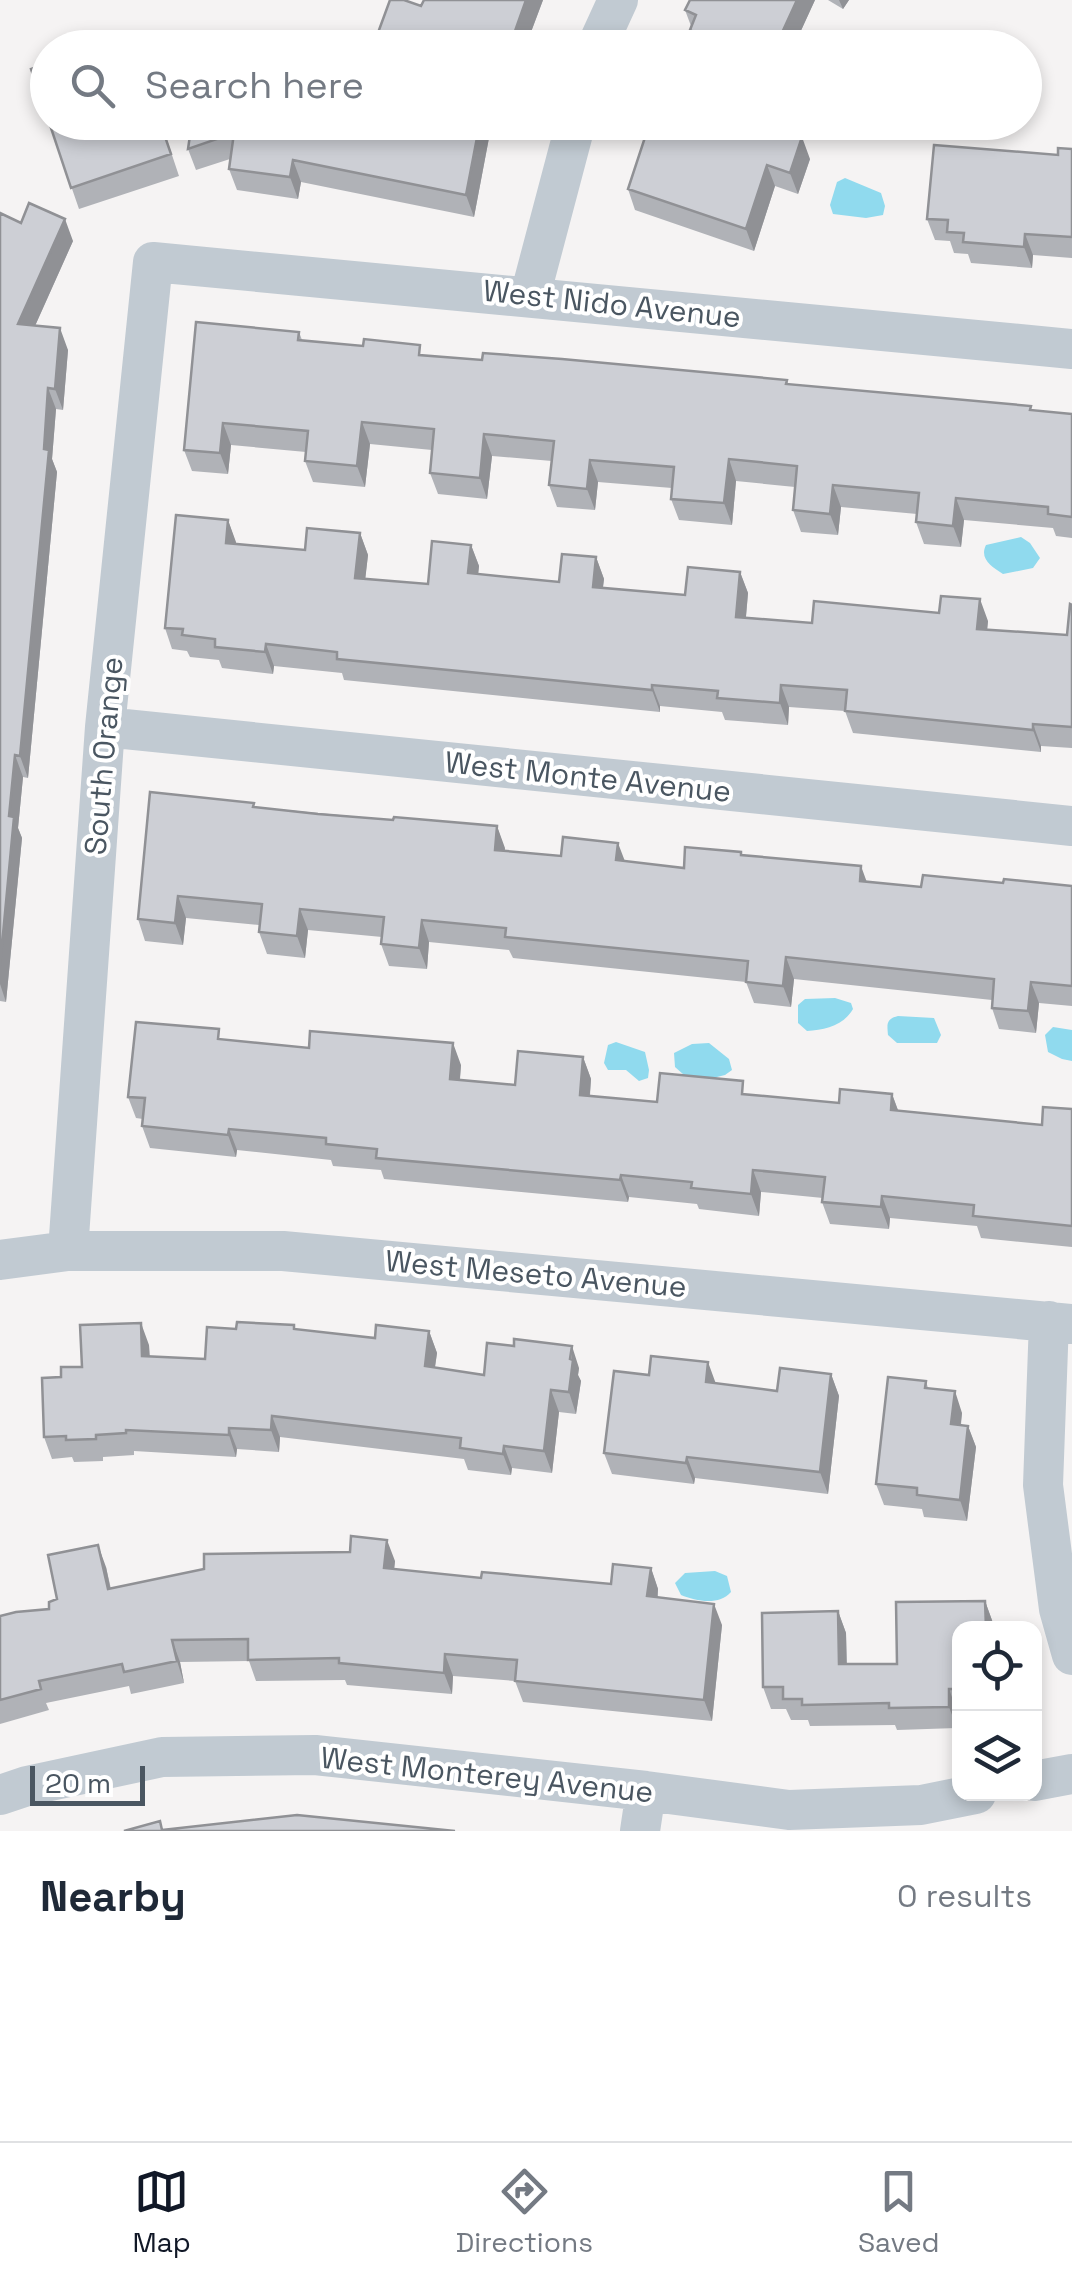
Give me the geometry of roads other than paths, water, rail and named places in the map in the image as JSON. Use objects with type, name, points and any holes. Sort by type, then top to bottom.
[{"type":"street","points":[[604,30],[618,0]]},
{"type":"street","points":[[530,296],[571,140]]},
{"type":"street","name":"West Nido Avenue","points":[[152,262],[1072,350]]},
{"type":"street","name":"South Orange","points":[[68,1251],[105,727],[152,262]]},
{"type":"street","name":"West Monte Avenue","points":[[105,727],[1072,826]]},
{"type":"street","name":"West Meseto Avenue","points":[[0,1260],[68,1251],[283,1251],[1060,1323]]},
{"type":"street","points":[[1060,1323],[1043,1485],[1059,1609],[1072,1656]]},
{"type":"street","name":"West Monterey Avenue","points":[[0,1795],[162,1757],[315,1756],[789,1810],[921,1805],[952,1799]]},
{"type":"street","points":[[1042,1780],[1072,1774]]},
{"type":"street","points":[[640,1831],[646,1791]]},
{"type":"water","points":[[845,178],[881,193],[883,215],[866,218],[833,214],[830,205],[837,182]]},
{"type":"water","points":[[1021,537],[1040,558],[1033,568],[1003,574],[988,562],[984,554],[986,545]]},
{"type":"water","points":[[835,998],[851,1003],[853,1009],[839,1023],[807,1031],[798,1023],[798,1005],[805,999]]},
{"type":"water","points":[[898,1016],[934,1018],[941,1035],[937,1043],[897,1043],[888,1035],[887,1028],[889,1020]]},
{"type":"water","points":[[1053,1027],[1072,1030],[1072,1061],[1048,1052],[1045,1035]]},
{"type":"water","points":[[616,1042],[645,1052],[648,1078],[639,1081],[626,1070],[608,1070],[604,1063],[608,1045]]},
{"type":"water","points":[[709,1043],[729,1059],[732,1070],[693,1083],[675,1067],[674,1053],[692,1044]]},
{"type":"water","points":[[715,1571],[727,1576],[731,1592],[720,1599],[707,1601],[681,1595],[675,1583],[685,1573]]}]
